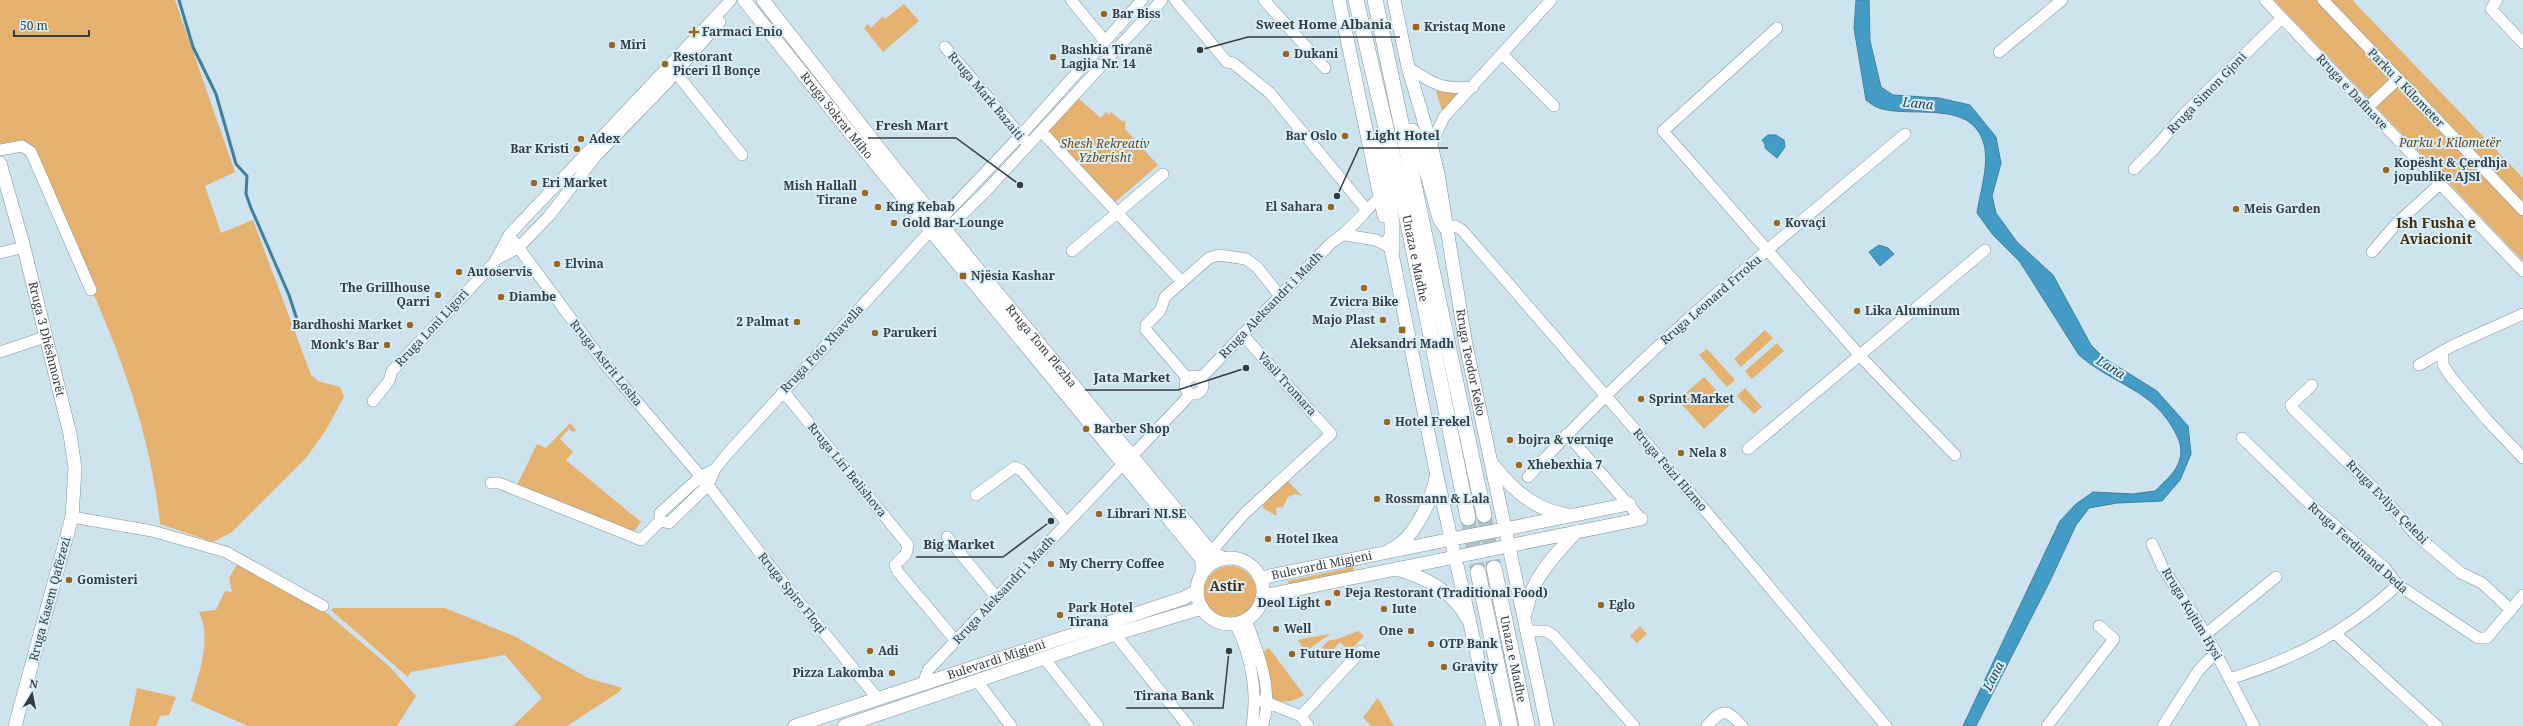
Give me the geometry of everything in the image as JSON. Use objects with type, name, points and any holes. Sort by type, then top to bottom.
[{"type":"highway","name":"Unaza e Madhe","points":[[1356,0],[1404,204],[1468,518]]},
{"type":"highway","name":"Unaza e Madhe","points":[[1375,0],[1382,43],[1407,143],[1484,515]]},
{"type":"highway","points":[[1382,43],[1392,56],[1413,135],[1429,178],[1440,218],[1445,226]]},
{"type":"highway","points":[[1367,46],[1365,62],[1385,172],[1392,223],[1392,249]]},
{"type":"highway","name":"Unaza e Madhe","points":[[1494,568],[1527,726]]},
{"type":"highway","name":"Unaza e Madhe","points":[[1478,572],[1510,726]]},
{"type":"main road","name":"Rruga Sokrat Miho","points":[[744,0],[851,134],[939,230]]},
{"type":"main road","name":"Rruga Sokrat Miho","points":[[764,0],[896,170],[939,230]]},
{"type":"main road","points":[[1339,0],[1392,249],[1437,476],[1454,539],[1471,627],[1493,726]]},
{"type":"main road","name":"Rruga Teodor Keko","points":[[1394,0],[1408,67],[1432,144],[1466,345],[1493,465],[1506,546],[1526,626],[1547,726]]},
{"type":"main road","name":"Rruga 3 Dhëshmorët","points":[[0,163],[24,247],[45,337],[71,436],[75,468],[72,517]]},
{"type":"main road","name":"Rruga Tom Plezha","points":[[939,230],[1128,460],[1202,559],[1202,574]]},
{"type":"main road","name":"Rruga Tom Plezha","points":[[1128,460],[1212,552],[1224,559]]},
{"type":"main road","points":[[1493,465],[1513,488],[1536,505],[1550,512],[1572,515]]},
{"type":"main road","points":[[1383,553],[1393,549],[1417,522],[1429,503],[1437,476]]},
{"type":"main road","name":"Bulevardi Migjeni","points":[[1260,578],[1629,504]]},
{"type":"main road","name":"Rruga Kasem Qafëzezi","points":[[15,726],[72,517]]},
{"type":"main road","name":"Bulevardi Migjeni","points":[[1263,596],[1641,519]]},
{"type":"main road","points":[[1526,626],[1529,596],[1535,584],[1549,562],[1576,532]]},
{"type":"main road","points":[[1224,559],[1211,565],[1202,574],[1197,591],[1202,608],[1214,620],[1225,623],[1240,622]]},
{"type":"main road","name":"Bulevardi Migjeni","points":[[1224,559],[1245,561],[1253,568],[1260,578],[1263,596],[1260,606],[1240,622]]},
{"type":"main road","points":[[1394,569],[1420,577],[1440,589],[1463,610],[1471,627]]},
{"type":"main road","name":"Bulevardi Migjeni","points":[[795,726],[1184,598],[1197,591]]},
{"type":"main road","name":"Bulevardi Migjeni","points":[[844,726],[1115,634],[1202,608]]},
{"type":"street","name":"Rruga Loni Ligori","points":[[373,401],[389,381],[392,371],[497,259],[509,235],[731,0]]},
{"type":"street","name":"Rruga Loni Ligori","points":[[497,259],[518,248],[553,212],[596,156],[676,73],[738,0]]},
{"type":"street","points":[[1070,0],[1104,40]]},
{"type":"street","points":[[1024,140],[1104,40],[1142,0]]},
{"type":"street","points":[[1024,140],[1041,131],[1162,0]]},
{"type":"street","points":[[1175,0],[1227,62],[1233,63],[1270,93],[1366,209]]},
{"type":"street","points":[[1264,0],[1325,68]]},
{"type":"street","points":[[1432,144],[1444,117],[1551,0]]},
{"type":"street","points":[[1999,52],[2062,0]]},
{"type":"street","name":"Rruga e Dafinave","points":[[2265,0],[2523,271]]},
{"type":"street","name":"Parku 1 Kilometer","points":[[2323,0],[2523,210]]},
{"type":"street","points":[[2497,0],[2491,9],[2523,43]]},
{"type":"street","name":"Rruga Simon Gjoni","points":[[2134,169],[2155,148],[2185,113],[2282,18]]},
{"type":"street","points":[[1777,28],[1663,131],[1861,357],[1954,455]]},
{"type":"street","name":"Rruga Mark Bazaiti","points":[[945,47],[1024,140]]},
{"type":"street","points":[[1502,54],[1554,106]]},
{"type":"street","points":[[1408,67],[1436,85],[1448,88],[1473,87]]},
{"type":"street","points":[[676,73],[742,155]]},
{"type":"street","points":[[2367,108],[2398,79]]},
{"type":"street","points":[[1041,131],[1182,282]]},
{"type":"street","name":"Rruga Leonard Frroku","points":[[1528,477],[1604,396],[1700,308],[1905,134]]},
{"type":"street","name":"Rruga Foto Xhavella","points":[[715,469],[783,391],[939,230],[986,191],[1024,140]]},
{"type":"street","points":[[0,150],[22,146],[31,152],[91,290]]},
{"type":"street","points":[[1072,251],[1163,174]]},
{"type":"street","points":[[2372,252],[2396,224],[2440,184]]},
{"type":"street","name":"Rruga Aleksandri i Madh","points":[[1200,379],[1331,243],[1345,235],[1366,209],[1380,197]]},
{"type":"street","name":"Rruga Feizi Hizmo","points":[[1445,226],[1454,226],[1462,230],[1604,396],[1709,515],[1886,726]]},
{"type":"street","name":"Rruga Astrit Losha","points":[[509,235],[604,363],[708,485]]},
{"type":"street","points":[[1345,235],[1376,240],[1392,249]]},
{"type":"street","points":[[0,252],[24,247]]},
{"type":"street","points":[[1748,449],[1861,357],[1985,250]]},
{"type":"street","points":[[1188,379],[1194,377],[1200,379],[1203,386],[1201,391],[1196,394],[1187,389],[1188,379],[1146,330],[1146,324],[1160,311],[1162,300],[1209,258],[1219,255],[1237,256],[1246,259],[1257,267],[1280,296]]},
{"type":"street","points":[[2419,364],[2443,351],[2523,314]]},
{"type":"street","name":"Vasil Tromara","points":[[1212,552],[1244,514],[1332,434],[1242,334]]},
{"type":"street","points":[[0,352],[45,337]]},
{"type":"street","points":[[2443,351],[2443,365],[2451,377],[2487,420],[2523,458]]},
{"type":"street","name":"Rruga Evliya Çelebi","points":[[2312,385],[2291,405],[2293,409],[2383,497],[2415,534],[2461,573],[2482,582],[2511,610]]},
{"type":"street","name":"Rruga Liri Belishova","points":[[783,391],[908,545],[909,550],[895,565],[898,572],[956,641]]},
{"type":"street","name":"Rruga Aleksandri i Madh","points":[[923,684],[928,670],[1066,523],[1187,398]]},
{"type":"street","points":[[1567,434],[1641,519]]},
{"type":"street","name":"Rruga Ferdinand Deda","points":[[2242,438],[2313,507],[2385,568],[2398,585],[2478,638],[2487,638],[2511,610]]},
{"type":"street","points":[[976,495],[1015,467],[1021,470],[1066,523]]},
{"type":"street","points":[[491,483],[500,483],[641,540],[660,522],[660,513],[700,477],[715,469]]},
{"type":"street","points":[[660,522],[669,523],[708,485],[715,469]]},
{"type":"street","name":"Rruga Spiro Floqi","points":[[708,485],[774,571],[878,699]]},
{"type":"street","points":[[72,517],[152,530],[226,552],[323,606]]},
{"type":"street","points":[[947,538],[997,598]]},
{"type":"street","name":"Rruga Kujtim Hysi","points":[[2152,544],[2163,568],[2206,634],[2254,726]]},
{"type":"street","points":[[2206,634],[2276,577]]},
{"type":"street","points":[[2230,679],[2271,665],[2336,634],[2398,585]]},
{"type":"street","points":[[2511,610],[2523,595]]},
{"type":"street","points":[[1240,622],[1261,702],[1262,726]]},
{"type":"street","points":[[1526,626],[1546,631],[1554,636],[1634,726]]},
{"type":"street","points":[[2047,726],[2114,639],[2099,626]]},
{"type":"street","points":[[1115,634],[1188,726]]},
{"type":"street","points":[[2336,634],[2437,726]]},
{"type":"street","points":[[1300,716],[1361,650]]},
{"type":"street","points":[[2163,726],[2198,671],[2216,652]]},
{"type":"street","points":[[1044,658],[1098,726]]},
{"type":"street","points":[[977,681],[1011,726]]},
{"type":"street","points":[[1261,702],[1300,716],[1308,726]]},
{"type":"street","points":[[1252,726],[1261,702]]},
{"type":"street","points":[[1706,726],[1719,713],[1723,712],[1732,714],[1742,726]]},
{"type":"green space","points":[[0,0],[175,0],[235,172],[205,186],[221,233],[253,220],[311,375],[318,381],[340,387],[344,397],[326,430],[306,458],[232,532],[213,542],[160,524],[152,473],[141,423],[107,326],[87,279],[20,141],[0,146]]},
{"type":"green space","name":"Parku 1 Kilometër","points":[[2274,0],[2353,0],[2523,178],[2523,261]]},
{"type":"green space","points":[[904,4],[919,21],[883,52],[864,28],[868,24],[871,28],[883,16],[885,19]]},
{"type":"green space","points":[[1436,91],[1464,93],[1443,114]]},
{"type":"green space","name":"Shesh Rekreativ Yzberisht","points":[[1078,98],[1101,118],[1106,112],[1109,115],[1111,112],[1123,122],[1125,120],[1125,129],[1158,165],[1114,203],[1050,132],[1050,127]]},
{"type":"green space","points":[[1765,330],[1773,338],[1741,367],[1734,359]]},
{"type":"green space","points":[[1777,343],[1784,351],[1752,379],[1745,371]]},
{"type":"green space","points":[[1707,349],[1735,380],[1727,387],[1699,355]]},
{"type":"green space","points":[[1704,377],[1730,405],[1704,429],[1678,400]]},
{"type":"green space","points":[[1745,388],[1762,407],[1754,414],[1737,396]]},
{"type":"green space","points":[[570,423],[576,430],[574,432],[569,429],[560,439],[573,452],[566,460],[641,522],[635,530],[626,532],[517,485],[537,444],[546,448]]},
{"type":"green space","points":[[1287,480],[1302,496],[1295,494],[1288,497],[1283,507],[1276,508],[1277,515],[1275,515],[1263,508],[1263,503]]},
{"type":"green space","points":[[238,563],[328,614],[390,667],[416,696],[397,726],[248,726],[191,701],[203,656],[203,622],[199,612],[216,610],[225,591],[232,592],[229,578]]},
{"type":"green space","points":[[1225,566],[1235,566],[1249,573],[1256,587],[1256,597],[1249,611],[1235,618],[1225,618],[1215,614],[1208,607],[1204,597],[1204,587],[1208,577],[1215,570]]},
{"type":"green space","points":[[1353,567],[1354,572],[1289,585],[1288,581]]},
{"type":"green space","points":[[333,608],[445,608],[514,636],[588,678],[622,688],[619,692],[567,726],[513,726],[542,698],[505,655],[411,672],[408,677],[331,610]]},
{"type":"green space","points":[[1640,626],[1647,634],[1637,643],[1630,636]]},
{"type":"green space","points":[[1358,631],[1364,636],[1350,651],[1340,642],[1329,654],[1322,647],[1329,640],[1334,640]]},
{"type":"green space","points":[[1330,634],[1305,652],[1298,640],[1301,639]]},
{"type":"green space","points":[[1269,648],[1304,695],[1297,699],[1288,701],[1279,701],[1272,697],[1264,651]]},
{"type":"green space","points":[[137,688],[176,697],[169,715],[160,716],[156,726],[129,726]]},
{"type":"green space","points":[[1378,698],[1394,726],[1371,726],[1363,717]]},
{"type":"water","name":"Lana","points":[[1856,0],[1869,0],[1870,41],[1881,87],[1893,95],[1939,98],[1970,105],[1996,137],[2001,163],[1992,196],[1996,213],[2017,242],[2053,275],[2091,345],[2104,358],[2157,391],[2188,426],[2191,454],[2180,480],[2162,501],[2117,503],[2089,508],[2076,525],[2050,581],[1976,726],[1963,726],[2060,521],[2076,504],[2093,492],[2133,494],[2155,491],[2176,468],[2180,460],[2180,445],[2176,434],[2167,419],[2145,397],[2105,374],[2079,355],[2020,262],[1993,235],[1977,213],[1986,157],[1985,149],[1979,133],[1969,122],[1956,116],[1941,113],[1893,111],[1872,105],[1866,100],[1854,28]]},
{"type":"water","points":[[1768,135],[1776,135],[1784,140],[1785,147],[1777,158],[1765,148],[1765,144],[1762,140]]},
{"type":"water","points":[[1879,245],[1888,248],[1894,254],[1880,266],[1869,252]]},
{"type":"waterway","points":[[179,0],[193,47],[216,94],[236,164],[247,176],[246,194],[251,208],[289,295],[300,329]]},
{"type":"tunnel","points":[[1484,515],[1494,568]]},
{"type":"tunnel","points":[[1468,518],[1478,572]]},
{"type":"place","name":"Bar Biss","points":[[1104,14]]},
{"type":"place","name":"Kristaq Mone","points":[[1416,27]]},
{"type":"place","name":"Farmaci Enio","points":[[694,32]]},
{"type":"place","name":"Miri","points":[[612,45]]},
{"type":"place","name":"Sweet Home Albania","points":[[1200,50]]},
{"type":"place","name":"Dukani","points":[[1286,54]]},
{"type":"place","name":"Bashkia Tiranë Lagjia Nr. 14","points":[[1053,57]]},
{"type":"place","name":"Restorant Piceri Il Bonçe","points":[[665,64]]},
{"type":"place","name":"Bar Oslo","points":[[1345,136]]},
{"type":"place","name":"Adex","points":[[581,139]]},
{"type":"place","name":"Bar Kristi","points":[[577,149]]},
{"type":"place","name":"Kopësht & Çerdhja jopublike AJSI","points":[[2386,170]]},
{"type":"place","name":"Eri Market","points":[[534,183]]},
{"type":"place","name":"Fresh Mart","points":[[1020,185]]},
{"type":"place","name":"Mish Hallall Tirane","points":[[865,193]]},
{"type":"place","name":"Light Hotel","points":[[1337,196]]},
{"type":"place","name":"King Kebab","points":[[878,207]]},
{"type":"place","name":"El Sahara","points":[[1331,207]]},
{"type":"place","name":"Meis Garden","points":[[2236,209]]},
{"type":"place","name":"Gold Bar-Lounge","points":[[894,223]]},
{"type":"place","name":"Kovaçi","points":[[1777,223]]},
{"type":"place","name":"Elvina","points":[[557,264]]},
{"type":"place","name":"Autoservis","points":[[459,272]]},
{"type":"place","name":"Njësia Kashar","points":[[963,276]]},
{"type":"place","name":"Zvicra Bike","points":[[1364,288]]},
{"type":"place","name":"The Grillhouse Qarri","points":[[438,295]]},
{"type":"place","name":"Diambe","points":[[501,297]]},
{"type":"place","name":"Lika Aluminum","points":[[1857,311]]},
{"type":"place","name":"Majo Plast","points":[[1383,320]]},
{"type":"place","name":"2 Palmat","points":[[797,322]]},
{"type":"place","name":"Bardhoshi Market","points":[[410,325]]},
{"type":"place","name":"Aleksandri Madh","points":[[1402,330]]},
{"type":"place","name":"Parukeri","points":[[875,333]]},
{"type":"place","name":"Monk's Bar","points":[[387,345]]},
{"type":"place","name":"Jata Market","points":[[1246,368]]},
{"type":"place","name":"Sprint Market","points":[[1641,399]]},
{"type":"place","name":"Hotel Frekel","points":[[1387,422]]},
{"type":"place","name":"Barber Shop","points":[[1086,429]]},
{"type":"place","name":"bojra & verniqe","points":[[1510,440]]},
{"type":"place","name":"Nela 8","points":[[1681,453]]},
{"type":"place","name":"Xhebexhia 7","points":[[1519,465]]},
{"type":"place","name":"Rossmann & Lala","points":[[1377,499]]},
{"type":"place","name":"Librari NI.SE","points":[[1099,514]]},
{"type":"place","name":"Big Market","points":[[1051,521]]},
{"type":"place","name":"Hotel Ikea","points":[[1268,539]]},
{"type":"place","name":"My Cherry Coffee","points":[[1051,564]]},
{"type":"place","name":"Gomisteri","points":[[69,580]]},
{"type":"place","name":"Peja Restorant (Traditional Food)","points":[[1337,593]]},
{"type":"place","name":"Deol Light","points":[[1328,603]]},
{"type":"place","name":"Eglo","points":[[1601,605]]},
{"type":"place","name":"Iute","points":[[1384,609]]},
{"type":"place","name":"Park Hotel Tirana","points":[[1060,615]]},
{"type":"place","name":"Well","points":[[1276,629]]},
{"type":"place","name":"One","points":[[1411,631]]},
{"type":"place","name":"OTP Bank","points":[[1431,644]]},
{"type":"place","name":"Adi","points":[[870,651]]},
{"type":"place","name":"Tirana Bank","points":[[1229,651]]},
{"type":"place","name":"Future Home","points":[[1292,654]]},
{"type":"place","name":"Gravity","points":[[1444,667]]},
{"type":"place","name":"Pizza Lakomba","points":[[892,673]]},
{"type":"district","name":"Ish Fusha e Aviacionit","points":[[2436,232]]},
{"type":"district","name":"Astir","points":[[1227,586]]}]
